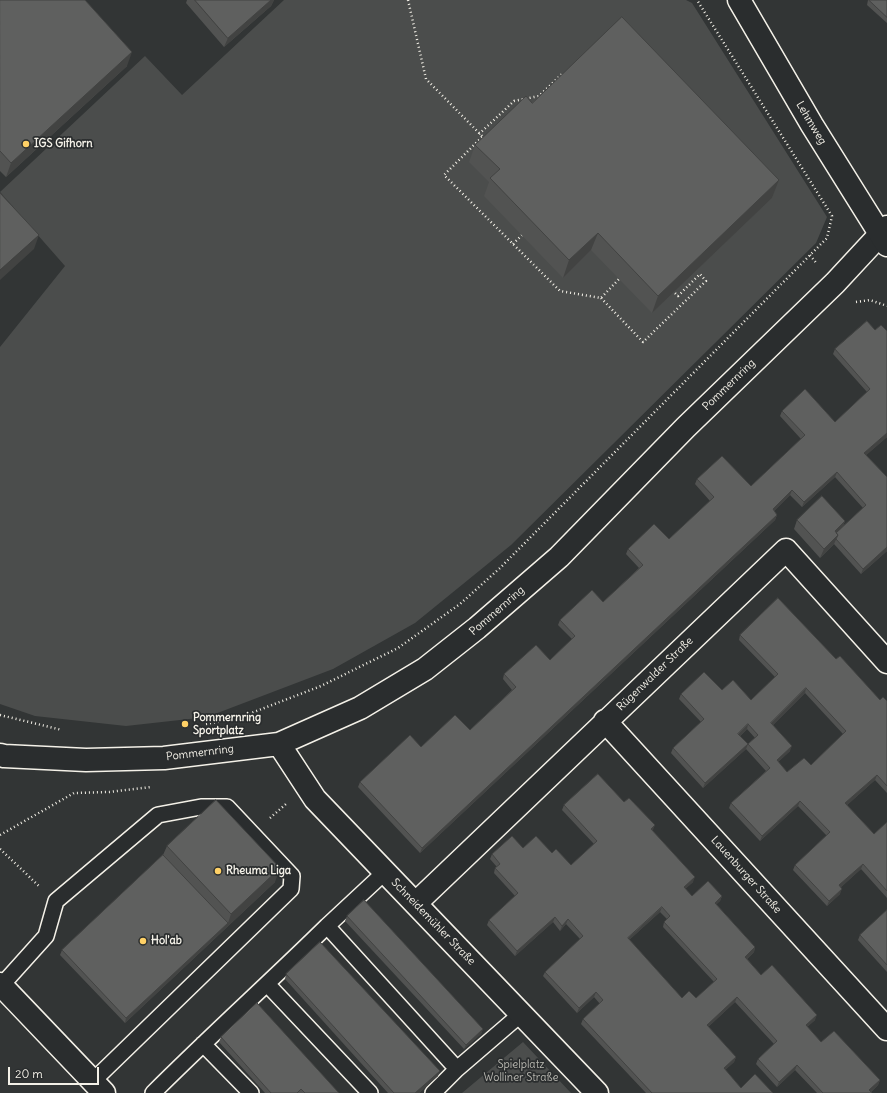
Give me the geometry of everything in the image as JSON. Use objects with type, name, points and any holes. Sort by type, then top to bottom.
[{"type":"street","name":"Lehmweg","points":[[739,0],[812,125],[885,236]]},
{"type":"street","name":"Pommernring","points":[[1,759],[86,760],[164,758],[279,744],[360,708],[425,668],[477,628],[559,557],[680,433],[835,282],[885,236]]},
{"type":"street","name":"Rügenwalder Straße","points":[[416,903],[605,721],[786,550],[887,662]]},
{"type":"street","name":"Lauenburger Straße","points":[[605,721],[887,1029]]},
{"type":"street","name":"Schneidemühler Straße","points":[[279,744],[315,799],[597,1093]]},
{"type":"street","points":[[1,985],[99,1087]]},
{"type":"lane","points":[[1,985],[46,936],[56,901],[158,815],[201,807],[227,807],[254,833],[292,876],[291,889],[99,1087]]},
{"type":"lane","points":[[153,1093],[385,872]]},
{"type":"lane","points":[[328,926],[458,1069]]},
{"type":"lane","points":[[268,985],[370,1093]]},
{"type":"lane","points":[[432,1093],[522,1014]]},
{"type":"lane","points":[[203,1044],[251,1093]]},
{"type":"path","points":[[408,0],[426,79],[486,140]]},
{"type":"path","points":[[202,724],[241,717],[321,686],[398,648],[460,604],[505,563],[827,238],[832,216],[697,0]]},
{"type":"path","points":[[479,134],[514,101],[540,96],[566,70]]},
{"type":"path","points":[[482,137],[444,174],[560,291],[601,298],[643,342],[706,281],[700,274],[678,296],[674,292]]},
{"type":"path","points":[[513,244],[522,235]]},
{"type":"path","points":[[601,298],[619,279]]},
{"type":"path","points":[[0,715],[68,731]]},
{"type":"path","points":[[0,835],[74,792],[108,792],[159,787]]},
{"type":"path","points":[[254,833],[290,799]]},
{"type":"path","points":[[0,849],[56,901]]},
{"type":"green space","points":[[284,0],[686,0],[692,3],[827,217],[816,243],[511,545],[415,623],[333,669],[207,717],[126,726],[35,716],[0,704],[0,347],[65,266],[0,192],[145,56],[182,95]]},
{"type":"green space","name":"Spielplatz Wolliner Straße","points":[[523,1042],[571,1093],[462,1093]]},
{"type":"building","points":[[0,0],[85,0],[132,52],[11,163],[0,151]]},
{"type":"building","points":[[195,0],[271,0],[228,38]]},
{"type":"building","points":[[869,0],[887,0],[887,17]]},
{"type":"building","points":[[622,17],[779,180],[658,296],[598,233],[569,260],[490,178],[500,169],[475,145],[526,96],[532,103]]},
{"type":"building","points":[[0,193],[39,235],[0,270]]},
{"type":"building","points":[[867,321],[875,330],[881,325],[887,331],[887,433],[864,453],[887,477],[887,547],[863,569],[836,539],[838,535],[836,533],[866,505],[837,472],[804,502],[792,490],[773,509],[777,515],[422,848],[360,782],[410,735],[421,747],[455,715],[470,730],[516,687],[504,674],[536,645],[550,660],[575,636],[560,620],[592,590],[603,602],[643,565],[628,549],[654,524],[669,539],[714,497],[697,479],[722,456],[751,486],[805,435],[782,411],[805,389],[835,422],[870,389],[835,349]]},
{"type":"building","points":[[822,496],[845,521],[835,531],[838,535],[824,549],[797,520]]},
{"type":"building","points":[[778,598],[836,659],[840,656],[880,700],[883,697],[887,701],[887,786],[877,775],[845,803],[874,834],[887,822],[887,891],[863,864],[839,885],[842,889],[829,901],[795,865],[830,832],[800,801],[762,836],[731,803],[770,768],[748,744],[705,783],[673,748],[704,719],[681,694],[704,672],[722,690],[733,680],[751,700],[778,674],[740,635]],"holes":[[[806,688],[846,731],[811,765],[804,758],[787,772],[777,760],[792,746],[771,723]],[[748,724],[758,735],[748,744],[738,734]]]},
{"type":"building","points":[[598,774],[624,802],[629,798],[655,825],[651,829],[695,877],[684,887],[692,896],[708,881],[722,896],[715,903],[755,947],[745,957],[761,975],[772,965],[817,1015],[806,1025],[821,1042],[834,1031],[880,1080],[869,1090],[872,1093],[823,1093],[797,1065],[779,1082],[758,1059],[777,1041],[737,997],[707,1025],[736,1057],[724,1068],[741,1088],[755,1074],[773,1093],[652,1093],[583,1019],[603,1000],[596,992],[579,1008],[545,972],[583,936],[568,919],[562,926],[555,917],[517,951],[489,920],[518,893],[495,868],[500,864],[492,854],[512,836],[523,848],[536,836],[552,853],[556,849],[571,865],[597,841],[564,805]],"holes":[[[662,907],[670,916],[664,922],[717,979],[696,998],[689,991],[682,998],[628,938]]]},
{"type":"building","name":"Rheuma Liga","points":[[216,800],[280,868],[231,914],[167,846]]},
{"type":"building","name":"Hol'ab","points":[[163,855],[228,923],[126,1018],[62,950]]},
{"type":"building","points":[[364,900],[483,1029],[466,1045],[347,916]]},
{"type":"building","points":[[887,910],[887,965],[860,935]]},
{"type":"building","points":[[320,942],[440,1071],[415,1093],[394,1093],[286,974]]},
{"type":"building","points":[[257,1003],[339,1093],[305,1093],[301,1089],[297,1093],[271,1093],[221,1037]]},
{"type":"place","name":"IGS Gifhorn","points":[[26,144]]},
{"type":"place","name":"Pommernring Sportplatz","points":[[185,724]]},
{"type":"place","name":"Rheuma Liga","points":[[218,871]]},
{"type":"place","name":"Hol'ab","points":[[143,941]]}]
